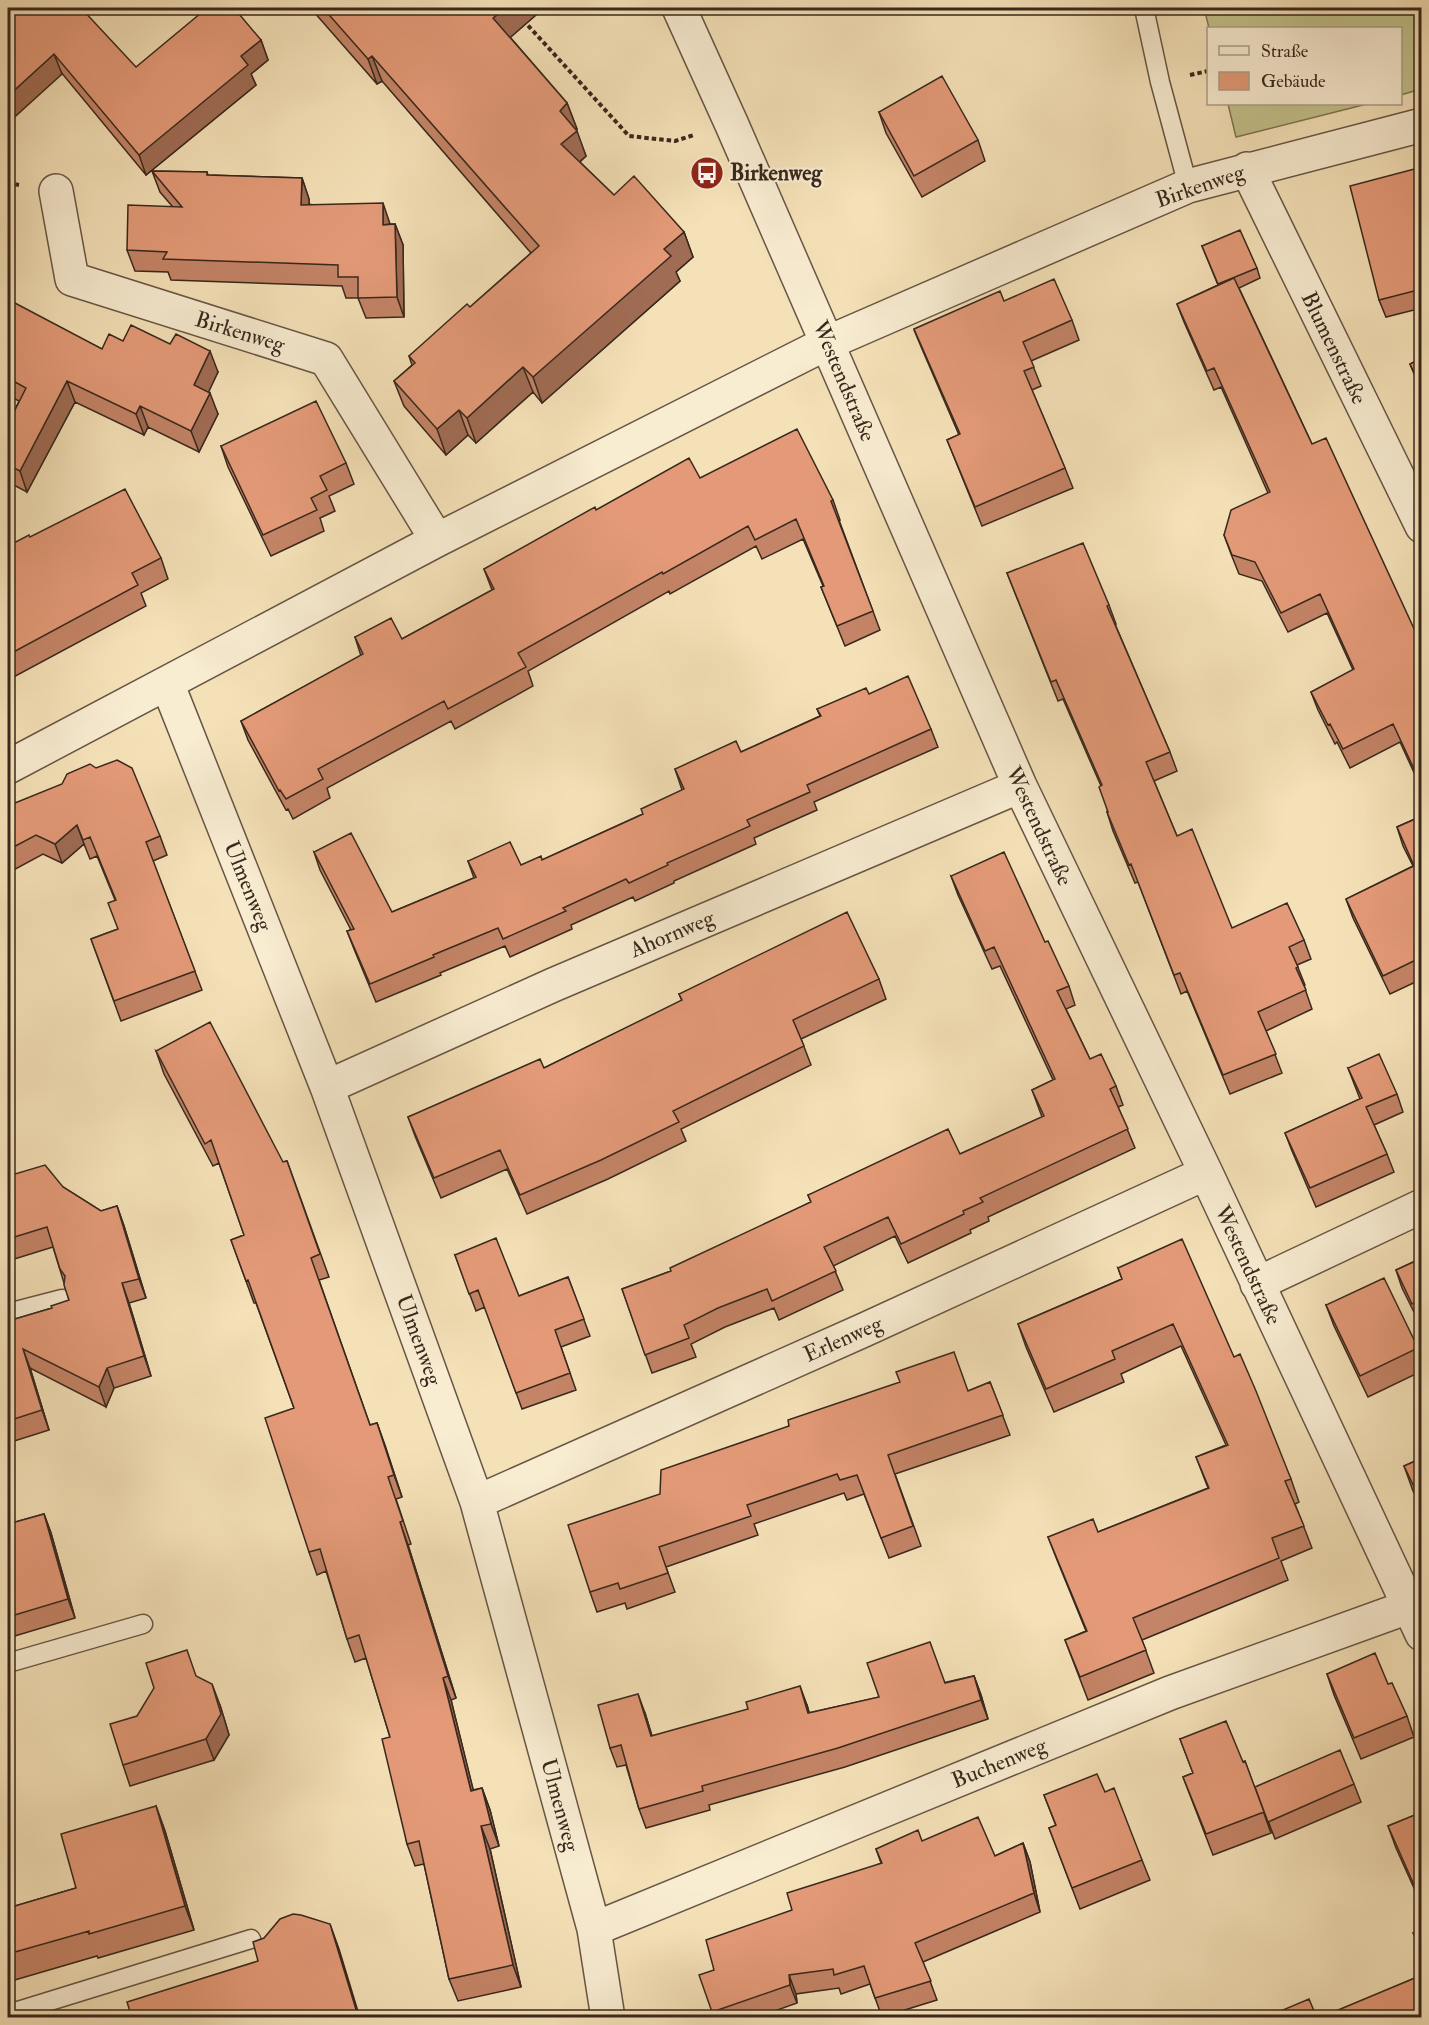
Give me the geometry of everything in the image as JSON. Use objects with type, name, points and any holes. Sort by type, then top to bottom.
[{"type":"street","name":"Westendstraße","points":[[679,8],[1020,786],[1206,1173],[1415,1621]]},
{"type":"street","name":"Birkenweg","points":[[8,767],[437,540],[827,343],[1188,186],[1422,125]]},
{"type":"street","name":"Blumenstraße","points":[[1247,169],[1422,526]]},
{"type":"street","name":"Birkenweg","points":[[56,191],[72,279],[326,359],[437,540]]},
{"type":"street","name":"Ulmenweg","points":[[167,683],[327,1087],[477,1502],[594,1929],[608,2018]]},
{"type":"street","name":"Ahornweg","points":[[327,1087],[553,985],[1020,786]]},
{"type":"street","name":"Erlenweg","points":[[477,1502],[864,1330],[1206,1173]]},
{"type":"street","points":[[1257,1284],[1422,1206]]},
{"type":"street","name":"Buchenweg","points":[[594,1929],[1170,1693],[1415,1621]]},
{"type":"lane","points":[[1144,8],[1160,82],[1188,186]]},
{"type":"lane","points":[[8,1313],[62,1299]]},
{"type":"lane","points":[[8,1663],[143,1624]]},
{"type":"lane","points":[[8,2014],[251,1939]]},
{"type":"path","points":[[519,16],[629,136],[675,141],[732,125]]},
{"type":"shaded area","points":[[1204,8],[1421,8],[1421,89],[1402,95],[1402,27],[1209,27]]},
{"type":"shaded area","points":[[1228,105],[1363,105],[1236,137]]},
{"type":"building","points":[[8,8],[81,8],[136,67],[207,8],[234,8],[261,40],[241,56],[248,65],[139,155],[54,54],[8,96]]},
{"type":"building","points":[[323,8],[506,8],[493,18],[567,103],[560,111],[577,131],[561,144],[614,195],[634,176],[684,232],[664,249],[671,256],[533,377],[523,367],[467,418],[459,410],[437,429],[394,381],[415,363],[409,356],[467,304],[470,307],[539,246],[372,56],[368,59]]},
{"type":"building","points":[[942,76],[978,140],[914,176],[879,112]]},
{"type":"building","points":[[1422,167],[1422,289],[1379,300],[1350,186]]},
{"type":"building","points":[[152,171],[302,178],[301,205],[383,203],[383,225],[395,224],[397,297],[358,298],[358,277],[338,277],[338,265],[163,259],[167,252],[127,250],[128,205],[182,207]]},
{"type":"building","points":[[1240,230],[1257,268],[1218,284],[1202,246]]},
{"type":"building","points":[[1234,278],[1312,444],[1326,438],[1422,646],[1422,786],[1393,724],[1343,749],[1311,692],[1354,669],[1320,594],[1281,613],[1255,562],[1232,555],[1224,535],[1231,510],[1270,492],[1214,368],[1207,371],[1177,304]]},
{"type":"building","points":[[1054,279],[1072,320],[1023,342],[1034,367],[1024,371],[1065,468],[975,507],[947,440],[960,434],[914,329],[1000,291],[1004,301]]},
{"type":"building","points":[[13,302],[102,349],[109,334],[123,341],[131,325],[170,344],[176,334],[210,351],[194,385],[210,393],[191,431],[140,406],[136,414],[67,381],[20,471],[8,465],[8,424],[26,388],[8,378],[8,312]]},
{"type":"building","points":[[1422,358],[1422,389],[1410,364]]},
{"type":"building","points":[[316,401],[346,463],[320,476],[327,490],[311,498],[317,510],[263,535],[221,446]]},
{"type":"building","points":[[797,429],[833,500],[831,501],[873,611],[837,626],[821,587],[824,586],[796,519],[755,540],[748,526],[518,653],[526,667],[448,709],[444,701],[318,769],[323,779],[286,799],[279,791],[241,721],[363,654],[355,637],[391,618],[402,639],[494,589],[484,569],[595,507],[596,510],[689,458],[700,478]]},
{"type":"building","points":[[125,489],[161,558],[132,573],[138,585],[8,655],[8,546]]},
{"type":"building","points":[[1083,543],[1109,605],[1107,606],[1170,752],[1146,762],[1177,836],[1192,829],[1232,928],[1287,903],[1304,940],[1289,947],[1306,990],[1258,1012],[1276,1054],[1223,1075],[1180,973],[1174,975],[1131,864],[1129,865],[1107,812],[1099,787],[1102,785],[1056,680],[1051,682],[1007,573]]},
{"type":"building","points":[[908,676],[931,729],[807,785],[810,792],[747,820],[750,826],[667,863],[668,865],[629,883],[626,879],[563,908],[566,911],[503,939],[498,928],[370,984],[347,931],[354,929],[314,852],[351,833],[392,912],[476,877],[468,861],[510,842],[521,865],[541,856],[542,860],[643,814],[641,809],[684,789],[675,769],[736,741],[741,752],[821,716],[817,709],[866,688],[869,694]]},
{"type":"building","points":[[117,760],[132,768],[160,836],[146,842],[195,971],[114,1001],[91,939],[118,929],[108,903],[116,900],[90,837],[83,840],[77,825],[55,844],[36,835],[8,850],[8,800],[10,805],[62,784],[67,774],[90,764],[96,768]]},
{"type":"building","points":[[1422,816],[1422,957],[1383,976],[1346,899],[1414,866],[1397,827]]},
{"type":"building","points":[[1004,852],[1045,942],[1048,941],[1069,986],[1057,991],[1090,1059],[1101,1054],[1116,1086],[1110,1089],[1128,1129],[980,1198],[983,1202],[963,1211],[964,1214],[901,1244],[888,1217],[824,1247],[836,1271],[772,1301],[767,1289],[718,1308],[684,1325],[689,1338],[645,1355],[622,1289],[671,1271],[670,1268],[811,1202],[808,1195],[948,1129],[960,1154],[1044,1116],[1032,1090],[1055,1079],[994,947],[985,951],[951,876]]},
{"type":"building","points":[[847,912],[879,979],[793,1020],[804,1046],[673,1111],[679,1122],[601,1160],[520,1195],[500,1150],[434,1178],[408,1117],[540,1059],[544,1068],[682,1000],[679,994]]},
{"type":"building","points":[[210,1022],[283,1162],[287,1161],[320,1254],[311,1258],[370,1425],[377,1423],[394,1475],[388,1477],[448,1676],[443,1678],[471,1791],[482,1788],[491,1824],[481,1826],[513,1965],[449,1979],[419,1841],[407,1844],[382,1739],[390,1737],[359,1635],[347,1639],[320,1549],[309,1552],[265,1418],[294,1408],[248,1280],[246,1281],[231,1240],[244,1235],[211,1140],[205,1144],[156,1051]]},
{"type":"building","points":[[1379,1054],[1397,1094],[1366,1107],[1387,1154],[1310,1188],[1285,1133],[1362,1098],[1348,1068]]},
{"type":"building","points":[[45,1165],[63,1187],[101,1211],[117,1206],[139,1279],[122,1283],[144,1356],[107,1368],[99,1387],[23,1349],[42,1410],[8,1421],[8,1321],[52,1308],[51,1306],[69,1300],[64,1285],[65,1276],[60,1269],[47,1227],[8,1239],[8,1176]]},
{"type":"building","points":[[496,1238],[519,1296],[568,1277],[584,1319],[555,1330],[570,1373],[516,1393],[478,1290],[469,1294],[455,1255]]},
{"type":"building","points":[[1182,1239],[1234,1357],[1240,1354],[1256,1391],[1291,1479],[1285,1481],[1304,1526],[1272,1538],[1279,1558],[1133,1618],[1146,1650],[1080,1677],[1065,1640],[1087,1631],[1048,1537],[1093,1519],[1098,1532],[1209,1488],[1196,1457],[1228,1445],[1173,1324],[1112,1351],[1115,1359],[1046,1389],[1018,1324],[1122,1279],[1118,1268]]},
{"type":"building","points":[[1422,1258],[1422,1300],[1412,1304],[1396,1270]]},
{"type":"building","points":[[1384,1278],[1418,1348],[1360,1376],[1326,1305]]},
{"type":"building","points":[[954,1352],[968,1391],[990,1382],[1003,1415],[888,1455],[913,1526],[881,1538],[857,1475],[840,1480],[837,1474],[747,1505],[751,1516],[659,1547],[668,1573],[620,1589],[618,1583],[590,1592],[568,1525],[660,1494],[661,1470],[789,1426],[788,1420],[900,1382],[896,1372]]},
{"type":"building","points":[[1422,1458],[1422,1503],[1404,1466]]},
{"type":"building","points":[[44,1514],[68,1599],[8,1617],[8,1524]]},
{"type":"building","points":[[930,1642],[945,1683],[974,1676],[981,1700],[838,1748],[702,1786],[703,1791],[639,1809],[621,1745],[610,1748],[598,1705],[638,1694],[651,1736],[748,1709],[746,1702],[800,1686],[808,1713],[879,1697],[867,1663]]},
{"type":"building","points":[[187,1650],[196,1676],[212,1684],[221,1714],[206,1739],[123,1765],[110,1724],[137,1716],[154,1688],[146,1663]]},
{"type":"building","points":[[1375,1653],[1388,1684],[1392,1683],[1407,1716],[1354,1738],[1327,1674]]},
{"type":"building","points":[[1226,1721],[1243,1762],[1245,1761],[1264,1812],[1206,1834],[1183,1777],[1193,1773],[1180,1739]]},
{"type":"building","points":[[1340,1750],[1354,1784],[1268,1822],[1255,1787]]},
{"type":"building","points":[[1097,1774],[1105,1792],[1114,1788],[1142,1860],[1072,1888],[1049,1828],[1056,1825],[1044,1795]]},
{"type":"building","points":[[156,1806],[185,1906],[89,1934],[89,1931],[8,1954],[8,1908],[76,1888],[61,1834]]},
{"type":"building","points":[[1422,1812],[1422,1903],[1388,1826]]},
{"type":"building","points":[[978,1817],[995,1856],[1023,1843],[1034,1893],[915,1943],[931,1981],[875,1998],[864,1966],[834,1975],[833,1969],[789,1975],[790,1985],[712,2012],[699,1975],[714,1970],[706,1940],[792,1910],[787,1893],[882,1863],[876,1849],[918,1830],[922,1841]]},
{"type":"building","points":[[293,1914],[330,1924],[358,2016],[352,2018],[132,2018],[127,2002],[258,1961],[253,1942],[264,1938],[280,1919]]},
{"type":"building","points":[[1422,1930],[1422,1952],[1413,1933]]},
{"type":"building","points":[[1422,1975],[1422,2018],[1319,2018]]},
{"type":"building","points":[[1309,1999],[1317,2018],[1264,2018]]},
{"type":"place","name":"Birkenweg","points":[[707,173]]}]
